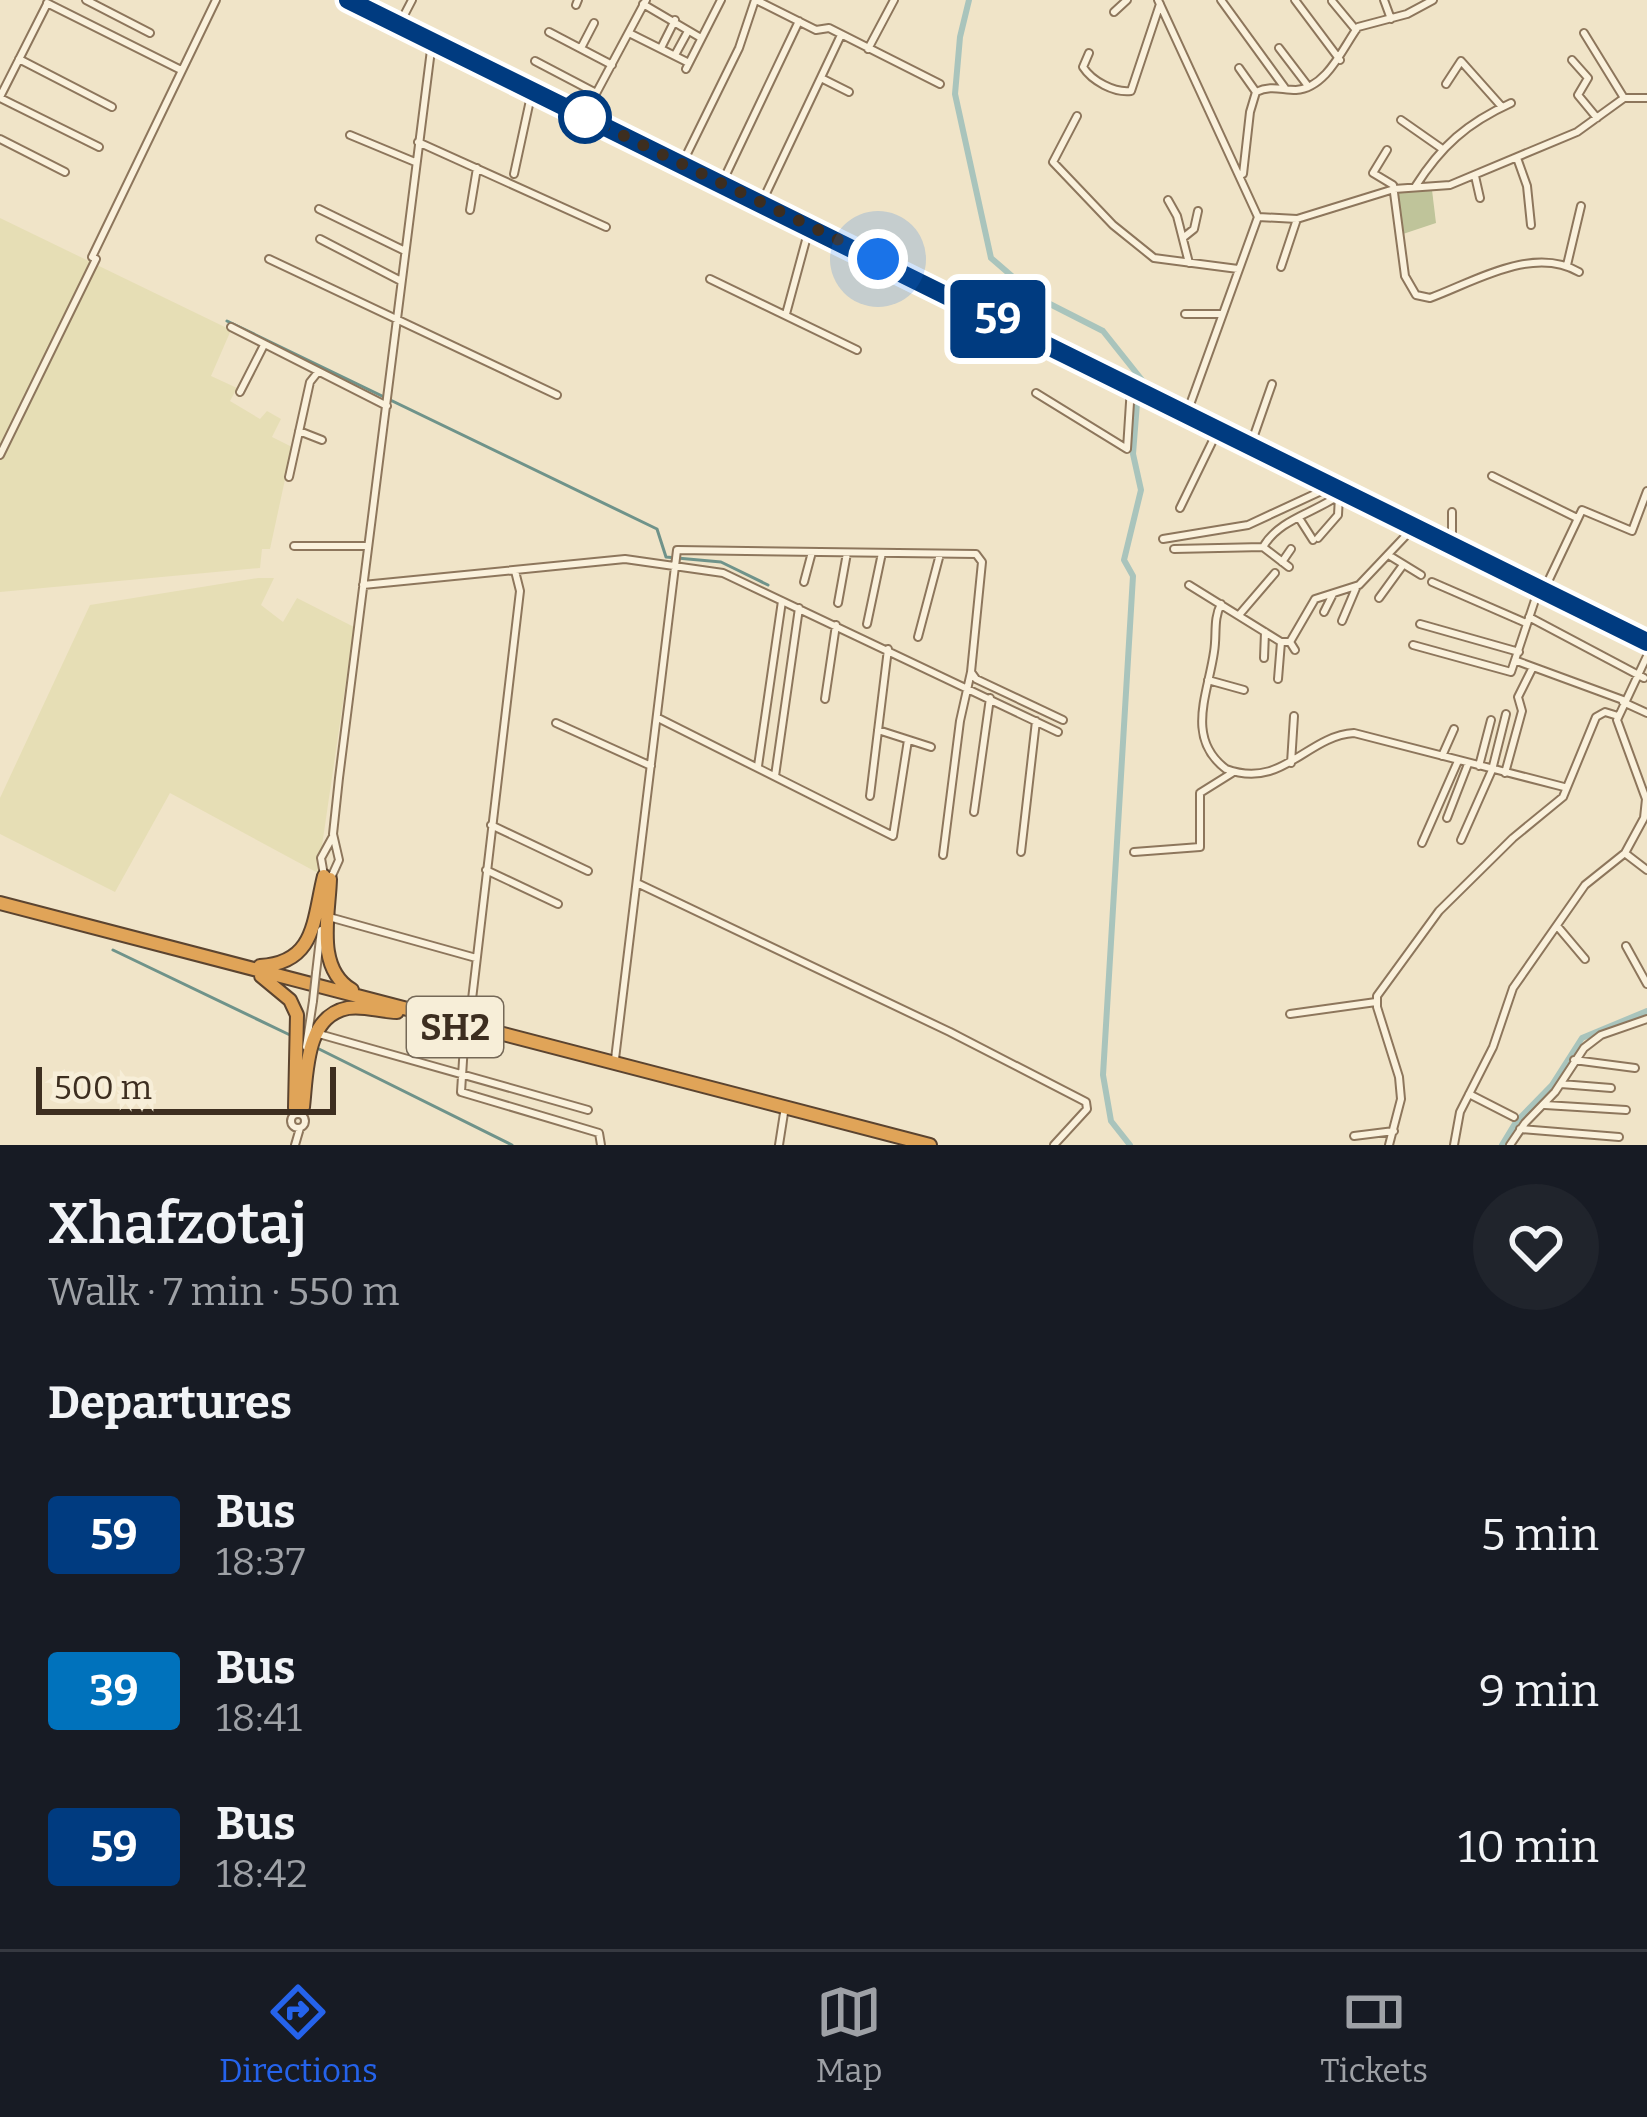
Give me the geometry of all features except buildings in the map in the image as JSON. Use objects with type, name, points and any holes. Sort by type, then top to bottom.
[{"type":"highway","points":[[327,876],[328,957],[338,980],[354,991],[416,1012]]},
{"type":"highway","points":[[247,968],[282,964],[299,953],[327,876]]},
{"type":"highway","name":"SH2","points":[[0,906],[910,1145]]},
{"type":"highway","name":"SH2","points":[[0,906],[398,1012],[930,1145]]},
{"type":"highway","points":[[260,976],[286,996],[297,1016],[299,1110]]},
{"type":"highway","points":[[299,1110],[316,1033],[331,1015],[344,1008],[398,1012]]},
{"type":"main road","points":[[348,0],[1647,642]]},
{"type":"street","points":[[86,0],[150,33]]},
{"type":"street","points":[[0,455],[216,0]]},
{"type":"street","points":[[399,25],[412,0]]},
{"type":"street","points":[[629,33],[675,55],[687,66],[721,0]]},
{"type":"street","points":[[682,164],[739,47],[756,0],[841,34],[940,83]]},
{"type":"street","points":[[868,49],[894,0]]},
{"type":"street","points":[[1114,11],[1127,0]]},
{"type":"street","points":[[1221,0],[1286,88]]},
{"type":"street","points":[[1294,0],[1340,60]]},
{"type":"street","points":[[1384,0],[1391,19]]},
{"type":"street","points":[[1256,92],[1308,86],[1340,60],[1355,30],[1433,0]]},
{"type":"street","points":[[1332,1],[1355,30]]},
{"type":"street","points":[[99,147],[0,98],[48,2],[181,70]]},
{"type":"street","points":[[584,116],[645,2],[701,38]]},
{"type":"street","points":[[1089,52],[1083,67],[1090,76],[1112,88],[1131,91],[1160,2]]},
{"type":"street","points":[[1160,2],[1258,217],[1187,413]]},
{"type":"street","points":[[661,48],[675,20]]},
{"type":"street","points":[[722,183],[799,21]]},
{"type":"street","points":[[581,49],[594,23]]},
{"type":"street","points":[[549,32],[612,65]]},
{"type":"street","points":[[675,55],[687,33]]},
{"type":"street","points":[[1585,33],[1624,98]]},
{"type":"street","points":[[762,202],[841,34]]},
{"type":"street","points":[[299,1110],[290,1121],[297,1128],[327,876],[325,852],[333,834],[432,42]]},
{"type":"street","points":[[1279,48],[1308,86]]},
{"type":"street","points":[[20,59],[112,107]]},
{"type":"street","points":[[1573,60],[1588,78],[1578,95],[1597,118]]},
{"type":"street","points":[[535,61],[597,93]]},
{"type":"street","points":[[1415,187],[1441,148],[1478,118],[1507,105],[1461,61],[1446,84]]},
{"type":"street","points":[[1239,68],[1256,92]]},
{"type":"street","points":[[821,79],[849,92]]},
{"type":"street","points":[[514,174],[532,91]]},
{"type":"street","points":[[1243,179],[1256,92]]},
{"type":"street","points":[[1258,217],[1297,218],[1394,189],[1450,184],[1576,132],[1624,98],[1647,98]]},
{"type":"street","points":[[1077,116],[1053,162],[1113,225],[1159,260],[1238,269]]},
{"type":"street","points":[[1401,119],[1441,148]]},
{"type":"street","points":[[350,135],[415,162]]},
{"type":"street","points":[[0,140],[65,172]]},
{"type":"street","points":[[418,142],[606,227]]},
{"type":"street","points":[[1387,151],[1373,176],[1394,189],[1405,276],[1416,296],[1430,298],[1536,262],[1567,265],[1579,272]]},
{"type":"street","points":[[1517,158],[1531,225]]},
{"type":"street","points":[[470,210],[478,169]]},
{"type":"street","points":[[1474,176],[1480,198]]},
{"type":"street","points":[[1168,200],[1189,263]]},
{"type":"street","points":[[1567,265],[1581,206]]},
{"type":"street","points":[[319,209],[405,251]]},
{"type":"street","points":[[1184,237],[1194,229],[1198,211]]},
{"type":"street","points":[[1282,267],[1297,218]]},
{"type":"street","points":[[786,314],[809,225]]},
{"type":"street","points":[[320,238],[401,281]]},
{"type":"street","points":[[268,259],[557,395]]},
{"type":"street","points":[[710,279],[857,350]]},
{"type":"street","points":[[1185,314],[1220,314]]},
{"type":"street","points":[[231,327],[387,402]]},
{"type":"street","points":[[240,392],[264,344]]},
{"type":"street","points":[[289,477],[310,382],[318,371]]},
{"type":"street","points":[[1251,445],[1272,384]]},
{"type":"street","points":[[1036,393],[1127,449],[1134,386]]},
{"type":"street","points":[[1180,508],[1219,428]]},
{"type":"street","points":[[299,431],[322,440]]},
{"type":"street","points":[[1492,476],[1577,518]]},
{"type":"street","points":[[1163,538],[1248,525],[1333,484]]},
{"type":"street","points":[[1413,645],[1509,672],[1541,589],[1577,518],[1586,509],[1632,530],[1647,491]]},
{"type":"street","points":[[1263,547],[1273,530],[1342,493]]},
{"type":"street","points":[[1299,518],[1316,539],[1338,515],[1342,493]]},
{"type":"street","points":[[1452,512],[1452,544]]},
{"type":"street","points":[[1342,621],[1356,588],[1415,526]]},
{"type":"street","points":[[294,547],[368,546]]},
{"type":"street","points":[[1174,549],[1263,547],[1286,565],[1291,549]]},
{"type":"street","points":[[614,1063],[680,549],[976,554],[982,562],[970,672],[943,855]]},
{"type":"street","points":[[804,582],[812,553]]},
{"type":"street","points":[[838,603],[848,553]]},
{"type":"street","points":[[867,624],[882,553]]},
{"type":"street","points":[[918,637],[940,553]]},
{"type":"street","points":[[1390,556],[1421,575]]},
{"type":"street","points":[[363,585],[625,559],[675,562],[723,573],[1058,732]]},
{"type":"street","points":[[1379,598],[1403,565]]},
{"type":"street","points":[[515,571],[520,591],[459,1089],[599,1132],[601,1145]]},
{"type":"street","points":[[1239,615],[1275,573]]},
{"type":"street","points":[[1432,582],[1528,620],[1640,676]]},
{"type":"street","points":[[1189,586],[1288,645]]},
{"type":"street","points":[[1278,680],[1306,608],[1318,596],[1356,588]]},
{"type":"street","points":[[1324,612],[1334,592]]},
{"type":"street","points":[[758,766],[782,601]]},
{"type":"street","points":[[1221,604],[1202,734],[1211,756],[1232,772]]},
{"type":"street","points":[[775,776],[799,608]]},
{"type":"street","points":[[825,699],[836,624]]},
{"type":"street","points":[[1420,624],[1518,657],[1647,713]]},
{"type":"street","points":[[1264,658],[1265,632]]},
{"type":"street","points":[[870,796],[888,649]]},
{"type":"street","points":[[1454,1145],[1460,1112],[1489,1056],[1513,988],[1585,885],[1625,853],[1640,830],[1647,805],[1618,716],[1646,659]]},
{"type":"street","points":[[1505,773],[1522,711],[1518,697],[1533,667]]},
{"type":"street","points":[[970,672],[1063,720]]},
{"type":"street","points":[[1208,680],[1244,690]]},
{"type":"street","points":[[974,812],[990,698]]},
{"type":"street","points":[[1389,1145],[1401,1099],[1376,1002],[1380,989],[1439,911],[1564,795],[1596,717],[1605,712],[1618,716]]},
{"type":"street","points":[[1461,840],[1492,770],[1506,714]]},
{"type":"street","points":[[1291,764],[1294,716]]},
{"type":"street","points":[[658,718],[893,836],[908,740]]},
{"type":"street","points":[[1478,766],[1491,720]]},
{"type":"street","points":[[1021,852],[1036,722]]},
{"type":"street","points":[[556,723],[652,766]]},
{"type":"street","points":[[1442,756],[1454,729]]},
{"type":"street","points":[[878,730],[931,747]]},
{"type":"street","points":[[1133,852],[1200,847],[1198,795],[1232,772],[1268,772],[1291,764],[1327,737],[1346,734],[1564,787]]},
{"type":"street","points":[[1422,843],[1458,761]]},
{"type":"street","points":[[1447,818],[1468,764]]},
{"type":"street","points":[[491,826],[588,871]]},
{"type":"street","points":[[327,876],[339,860],[333,834]]},
{"type":"street","points":[[325,852],[337,854]]},
{"type":"street","points":[[1625,853],[1647,870]]},
{"type":"street","points":[[486,870],[558,904]]},
{"type":"street","points":[[638,883],[1086,1102],[1087,1108],[1054,1145]]},
{"type":"street","points":[[329,916],[476,958]]},
{"type":"street","points":[[1558,927],[1585,959]]},
{"type":"street","points":[[1626,946],[1647,984]]},
{"type":"street","points":[[1290,1014],[1376,1002]]},
{"type":"street","points":[[1510,1145],[1561,1084],[1574,1060],[1601,1035],[1647,1019]]},
{"type":"street","points":[[316,1033],[588,1110]]},
{"type":"street","points":[[1574,1060],[1635,1068]]},
{"type":"street","points":[[1561,1084],[1611,1088]]},
{"type":"street","points":[[1469,1094],[1514,1117]]},
{"type":"street","points":[[1544,1105],[1626,1110]]},
{"type":"street","points":[[779,1145],[784,1113]]},
{"type":"street","points":[[1520,1129],[1619,1138]]},
{"type":"street","points":[[1354,1136],[1394,1130]]},
{"type":"shaded area","points":[[0,218],[231,330],[211,376],[237,388],[230,401],[260,419],[267,411],[281,419],[272,437],[292,447],[270,549],[262,549],[260,568],[0,592]]},
{"type":"shaded area","points":[[274,578],[261,605],[283,622],[297,598],[354,627],[318,873],[170,793],[115,892],[0,834],[0,798],[90,605]]},
{"type":"green space","points":[[1432,190],[1436,223],[1400,235],[1396,193]]},
{"type":"waterway","points":[[969,0],[955,94],[991,258],[1013,277],[1031,283],[1044,301],[1103,331],[1146,385],[1137,403],[1133,454],[1141,490],[1124,560],[1133,576],[1103,1075],[1111,1121],[1130,1145]]},
{"type":"waterway","points":[[227,321],[657,529],[666,557],[721,562],[768,585]]},
{"type":"waterway","points":[[113,950],[290,1035]]},
{"type":"waterway","points":[[1502,1145],[1516,1122],[1552,1085],[1582,1038],[1647,1011]]},
{"type":"waterway","points":[[319,1049],[512,1145]]},
{"type":"bus line","name":"59","points":[[348,0],[1647,642]]},
{"type":"route","points":[[585,117],[878,259]]}]
